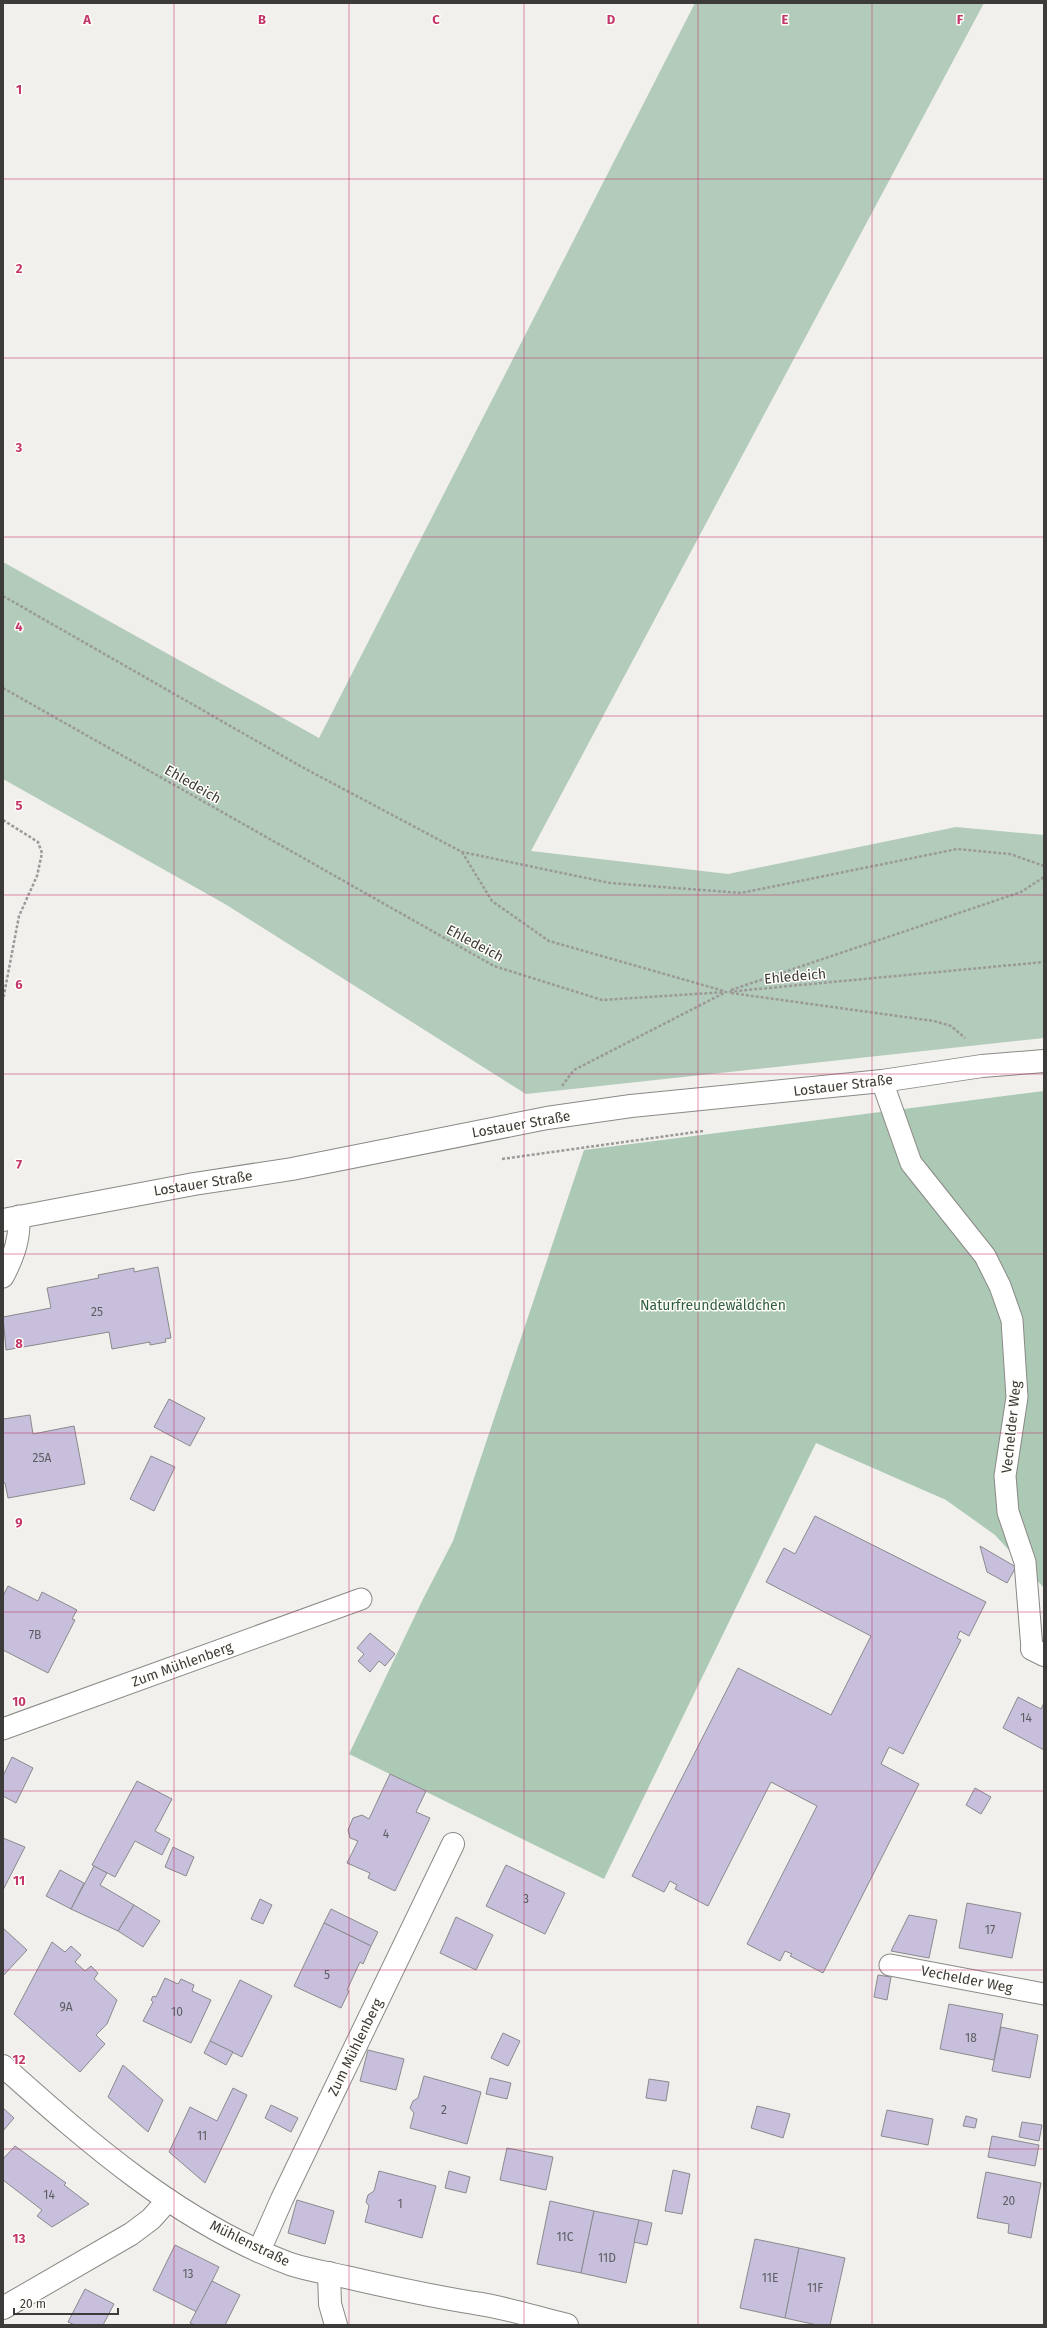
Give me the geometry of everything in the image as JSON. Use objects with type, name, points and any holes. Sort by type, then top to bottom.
[{"type":"street","name":"Lostauer Straße","points":[[11,1218],[194,1184],[292,1169],[547,1118],[631,1106],[882,1081],[982,1066],[1044,1061]]},
{"type":"street","name":"Zum Mühlenberg","points":[[259,2251],[282,2199],[453,1844]]},
{"type":"street","name":"Mühlenstraße","points":[[3,2066],[111,2160],[168,2200],[259,2251],[292,2264],[328,2273],[446,2300],[476,2303],[567,2325]]},
{"type":"street","points":[[3,2308],[131,2234],[151,2219],[168,2200]]},
{"type":"street","points":[[328,2273],[330,2304],[336,2325]]},
{"type":"lane","name":"Vechelder Weg","points":[[882,1081],[911,1164],[984,1256],[1000,1286],[1012,1320],[1017,1396],[1005,1476],[1008,1512],[1025,1562],[1038,1652]]},
{"type":"lane","points":[[3,1277],[13,1259],[20,1236],[11,1218]]},
{"type":"lane","name":"Zum Mühlenberg","points":[[3,1728],[361,1599]]},
{"type":"lane","name":"Vechelder Weg","points":[[890,1965],[1044,1994]]},
{"type":"path","points":[[3,596],[302,767],[462,852],[610,883],[740,893],[957,849],[1010,854],[1044,866]]},
{"type":"path","name":"Ehledeich","points":[[3,688],[494,966],[602,1000],[726,992],[1044,962]]},
{"type":"path","points":[[3,820],[38,842],[42,853],[37,876],[18,916],[3,1000]]},
{"type":"path","points":[[462,852],[492,901],[549,941],[726,992],[934,1021],[951,1026],[964,1037],[982,1066]]},
{"type":"path","points":[[547,1118],[550,1104],[574,1070],[726,992],[1021,892],[1044,877]]},
{"type":"path","points":[[495,1160],[706,1130]]},
{"type":"green space","points":[[695,3],[984,3],[531,851],[728,874],[956,827],[1044,835],[1044,1038],[526,1094],[225,904],[3,779],[3,562],[319,738]]},
{"type":"green space","name":"Naturfreundewäldchen","points":[[1044,1091],[1044,1588],[995,1535],[946,1500],[816,1443],[604,1879],[349,1754],[423,1599],[453,1541],[584,1150]]},
{"type":"building","points":[[158,1267],[171,1338],[165,1339],[166,1342],[150,1345],[150,1342],[112,1349],[109,1332],[6,1350],[3,1317],[51,1308],[47,1288],[99,1278],[98,1275],[134,1268],[134,1272]]},
{"type":"building","points":[[169,1399],[205,1418],[190,1446],[154,1427]]},
{"type":"building","points":[[30,1415],[33,1434],[74,1426],[85,1484],[8,1498],[5,1483],[3,1483],[3,1419]]},
{"type":"building","points":[[151,1456],[175,1467],[154,1511],[130,1499]]},
{"type":"building","points":[[815,1516],[986,1602],[969,1636],[960,1631],[957,1638],[961,1640],[903,1754],[889,1747],[881,1764],[919,1784],[823,1973],[790,1956],[792,1954],[785,1951],[780,1961],[747,1944],[817,1806],[771,1782],[708,1906],[675,1889],[677,1885],[670,1881],[664,1892],[632,1876],[738,1668],[831,1715],[871,1636],[766,1582],[784,1548],[795,1554]]},
{"type":"building","points":[[980,1546],[1016,1567],[1007,1583],[987,1572]]},
{"type":"building","points":[[8,1586],[38,1601],[42,1592],[77,1610],[72,1619],[75,1620],[48,1673],[3,1650],[3,1596]]},
{"type":"building","points":[[370,1633],[395,1654],[385,1666],[379,1661],[370,1672],[358,1661],[364,1654],[357,1648]]},
{"type":"building","points":[[1018,1697],[1041,1709],[1044,1703],[1044,1750],[1003,1728]]},
{"type":"building","points":[[12,1757],[33,1768],[16,1803],[3,1796],[3,1776]]},
{"type":"building","points":[[390,1774],[426,1791],[416,1812],[430,1818],[395,1891],[368,1878],[370,1873],[347,1863],[358,1841],[350,1838],[348,1830],[353,1818],[362,1815],[369,1819]]},
{"type":"building","points":[[137,1781],[172,1799],[155,1831],[170,1839],[162,1855],[135,1841],[115,1877],[92,1865]]},
{"type":"building","points":[[975,1788],[991,1797],[981,1814],[966,1805]]},
{"type":"building","points":[[3,1838],[25,1847],[3,1890]]},
{"type":"building","points":[[173,1847],[194,1857],[186,1876],[165,1867]]},
{"type":"building","points":[[506,1865],[565,1893],[545,1934],[486,1906]]},
{"type":"building","points":[[94,1866],[107,1873],[100,1885],[134,1905],[118,1931],[71,1909]]},
{"type":"building","points":[[60,1870],[84,1883],[71,1909],[46,1896]]},
{"type":"building","points":[[260,1899],[272,1905],[263,1924],[251,1919]]},
{"type":"building","points":[[967,1903],[1021,1913],[1012,1958],[959,1948]]},
{"type":"building","points":[[134,1905],[160,1921],[143,1947],[118,1931]]},
{"type":"building","points":[[331,1909],[378,1932],[371,1946],[324,1923]]},
{"type":"building","points":[[909,1915],[937,1920],[929,1958],[891,1951]]},
{"type":"building","points":[[456,1917],[493,1935],[476,1970],[440,1953]]},
{"type":"building","points":[[324,1923],[371,1946],[363,1964],[360,1962],[347,1990],[349,1991],[341,2008],[294,1986]]},
{"type":"building","points":[[3,1928],[27,1950],[3,1976]]},
{"type":"building","points":[[52,1942],[65,1952],[71,1946],[81,1955],[75,1962],[85,1971],[91,1966],[98,1973],[94,1979],[117,2000],[107,2024],[96,2035],[105,2044],[80,2072],[14,2014]]},
{"type":"building","points":[[878,1975],[891,1977],[887,2000],[874,1997]]},
{"type":"building","points":[[165,1978],[178,1984],[181,1979],[194,1985],[192,1991],[211,2000],[191,2043],[143,2021],[153,2002],[151,2000],[153,1996],[156,1997]]},
{"type":"building","points":[[240,1980],[272,1996],[242,2057],[210,2041]]},
{"type":"building","points":[[949,2004],[1003,2014],[994,2060],[940,2049]]},
{"type":"building","points":[[1001,2027],[1038,2035],[1030,2078],[992,2071]]},
{"type":"building","points":[[503,2033],[520,2041],[508,2066],[491,2058]]},
{"type":"building","points":[[210,2041],[233,2052],[226,2065],[204,2053]]},
{"type":"building","points":[[368,2050],[404,2059],[396,2090],[360,2081]]},
{"type":"building","points":[[123,2065],[163,2100],[148,2132],[108,2097]]},
{"type":"building","points":[[424,2076],[481,2092],[467,2144],[410,2128],[414,2113],[410,2108],[413,2101],[418,2098]]},
{"type":"building","points":[[490,2078],[511,2083],[507,2099],[486,2094]]},
{"type":"building","points":[[649,2079],[669,2082],[666,2101],[646,2098]]},
{"type":"building","points":[[233,2088],[247,2095],[205,2183],[169,2152],[190,2107],[217,2121]]},
{"type":"building","points":[[271,2105],[298,2118],[291,2132],[265,2118]]},
{"type":"building","points":[[757,2106],[790,2114],[783,2138],[751,2128]]},
{"type":"building","points":[[3,2108],[14,2118],[3,2131]]},
{"type":"building","points":[[887,2110],[933,2119],[928,2145],[881,2136]]},
{"type":"building","points":[[966,2116],[977,2119],[975,2128],[963,2126]]},
{"type":"building","points":[[1022,2122],[1042,2125],[1039,2141],[1019,2137]]},
{"type":"building","points":[[992,2136],[1039,2145],[1035,2166],[988,2157]]},
{"type":"building","points":[[15,2146],[66,2183],[64,2185],[89,2204],[52,2227],[37,2216],[42,2210],[3,2180],[3,2159]]},
{"type":"building","points":[[507,2148],[553,2157],[546,2190],[500,2180]]},
{"type":"building","points":[[673,2170],[690,2174],[682,2214],[665,2211]]},
{"type":"building","points":[[379,2171],[436,2186],[422,2238],[365,2222],[369,2206],[366,2202],[368,2195],[374,2191]]},
{"type":"building","points":[[449,2171],[470,2177],[466,2193],[445,2188]]},
{"type":"building","points":[[986,2172],[1041,2183],[1031,2238],[1008,2233],[1009,2224],[977,2218]]},
{"type":"building","points":[[297,2200],[334,2211],[325,2244],[288,2233]]},
{"type":"building","points":[[550,2201],[594,2211],[581,2273],[537,2264]]},
{"type":"building","points":[[594,2211],[639,2220],[626,2283],[581,2273]]},
{"type":"building","points":[[639,2220],[652,2223],[647,2245],[634,2242]]},
{"type":"building","points":[[755,2239],[799,2248],[785,2318],[740,2308]]},
{"type":"building","points":[[175,2245],[219,2267],[197,2312],[153,2290]]},
{"type":"building","points":[[799,2248],[845,2258],[830,2325],[817,2325],[785,2318]]},
{"type":"building","points":[[212,2281],[240,2295],[225,2325],[195,2325],[190,2323]]},
{"type":"building","points":[[85,2289],[114,2304],[103,2325],[75,2325],[68,2322]]}]
